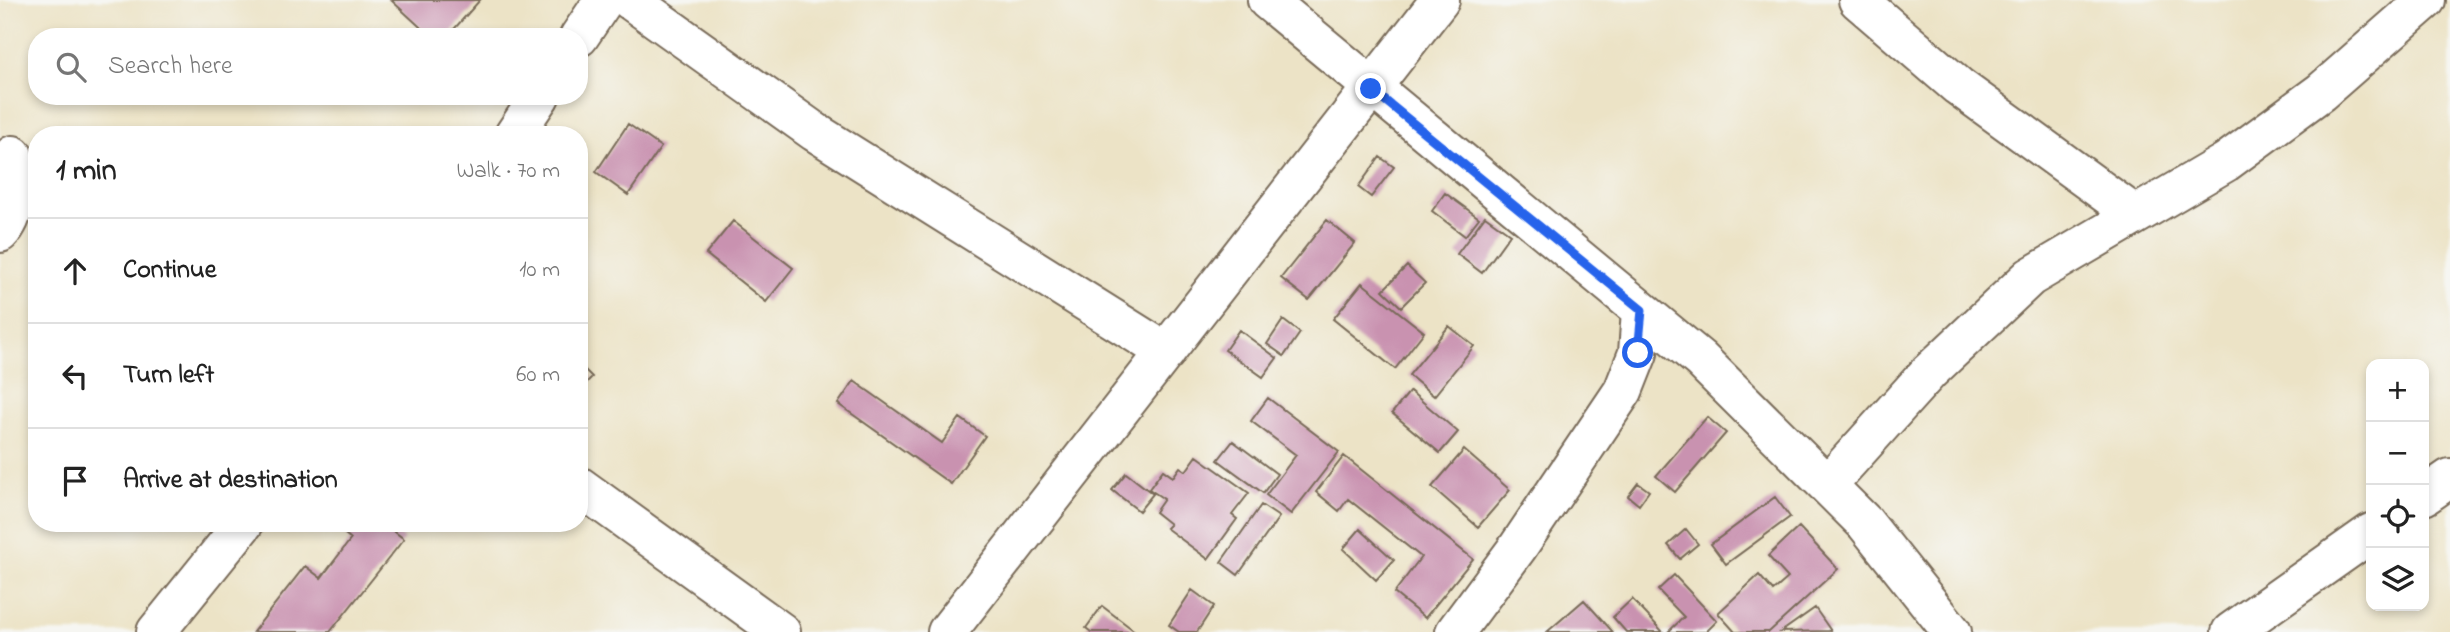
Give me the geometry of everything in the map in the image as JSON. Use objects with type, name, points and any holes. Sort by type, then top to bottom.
[{"type":"street","points":[[585,28],[604,0]]},
{"type":"street","points":[[630,0],[815,132],[1166,352]]},
{"type":"street","points":[[1267,0],[1371,89],[1700,359],[1865,523],[1952,632]]},
{"type":"street","points":[[947,632],[1440,0]]},
{"type":"street","points":[[1858,0],[1958,86],[2134,215]]},
{"type":"street","points":[[1827,485],[1929,372],[2030,277],[2226,162],[2321,92],[2426,0]]},
{"type":"street","points":[[520,126],[534,105]]},
{"type":"street","points":[[0,233],[8,225],[16,193],[13,155]]},
{"type":"street","points":[[1459,630],[1623,391],[1638,353],[1642,310]]},
{"type":"street","points":[[2429,493],[2450,478]]},
{"type":"street","points":[[588,492],[782,632]]},
{"type":"street","points":[[156,632],[237,532]]},
{"type":"street","points":[[2231,632],[2366,537]]},
{"type":"building","points":[[391,0],[480,0],[455,28],[421,28]]},
{"type":"building","points":[[628,124],[661,147],[628,195],[596,172]]},
{"type":"building","points":[[1380,157],[1394,167],[1371,197],[1358,187]]},
{"type":"building","points":[[1445,193],[1479,218],[1465,236],[1432,211]]},
{"type":"building","points":[[1485,216],[1510,234],[1482,273],[1457,254]]},
{"type":"building","points":[[1327,220],[1355,243],[1309,300],[1281,278]]},
{"type":"building","points":[[733,221],[793,268],[766,302],[706,254]]},
{"type":"building","points":[[1407,266],[1425,283],[1401,307],[1383,290]]},
{"type":"building","points":[[1362,283],[1424,332],[1395,369],[1333,319]]},
{"type":"building","points":[[1283,320],[1300,333],[1284,356],[1267,344]]},
{"type":"building","points":[[1449,326],[1474,346],[1434,396],[1409,375]]},
{"type":"building","points":[[1239,330],[1277,358],[1263,377],[1225,350]]},
{"type":"building","points":[[854,381],[942,443],[960,418],[985,436],[951,484],[838,404]]},
{"type":"building","points":[[1410,391],[1458,432],[1440,453],[1392,413]]},
{"type":"building","points":[[1268,398],[1339,452],[1291,514],[1266,495],[1296,455],[1251,421]]},
{"type":"building","points":[[1707,417],[1726,433],[1675,492],[1656,476]]},
{"type":"building","points":[[1233,441],[1277,474],[1263,493],[1218,460]]},
{"type":"building","points":[[1464,450],[1510,490],[1478,527],[1432,487]]},
{"type":"building","points":[[1197,456],[1249,493],[1232,515],[1237,519],[1208,559],[1166,528],[1170,524],[1155,512],[1164,499],[1149,489],[1163,470],[1173,477],[1180,467],[1186,471]]},
{"type":"building","points":[[1344,456],[1473,559],[1425,618],[1394,593],[1421,557],[1348,499],[1339,511],[1316,492]]},
{"type":"building","points":[[1126,473],[1153,494],[1139,511],[1112,490]]},
{"type":"building","points":[[1638,483],[1649,491],[1639,505],[1628,496]]},
{"type":"building","points":[[1775,497],[1790,517],[1726,564],[1711,544]]},
{"type":"building","points":[[1261,505],[1279,517],[1238,575],[1221,562]]},
{"type":"building","points":[[1799,527],[1838,569],[1769,632],[1735,632],[1718,613],[1759,575],[1773,591],[1788,578],[1768,556]]},
{"type":"building","points":[[1360,529],[1394,560],[1376,580],[1343,549]]},
{"type":"building","points":[[1686,529],[1698,544],[1680,559],[1668,545]]},
{"type":"building","points":[[343,532],[395,532],[404,539],[330,632],[253,632],[305,566],[321,578],[351,539]]},
{"type":"building","points":[[1674,575],[1717,621],[1706,632],[1668,632],[1684,617],[1658,590]]},
{"type":"building","points":[[1192,590],[1214,606],[1197,632],[1179,632],[1169,625]]},
{"type":"building","points":[[1632,599],[1663,632],[1626,632],[1613,617]]},
{"type":"building","points":[[1584,600],[1613,632],[1547,632]]},
{"type":"building","points":[[1102,606],[1136,632],[1091,632],[1086,628]]},
{"type":"building","points":[[1815,608],[1831,631],[1781,632]]},
{"type":"route","points":[[1371,89],[1642,310],[1638,353]]}]
